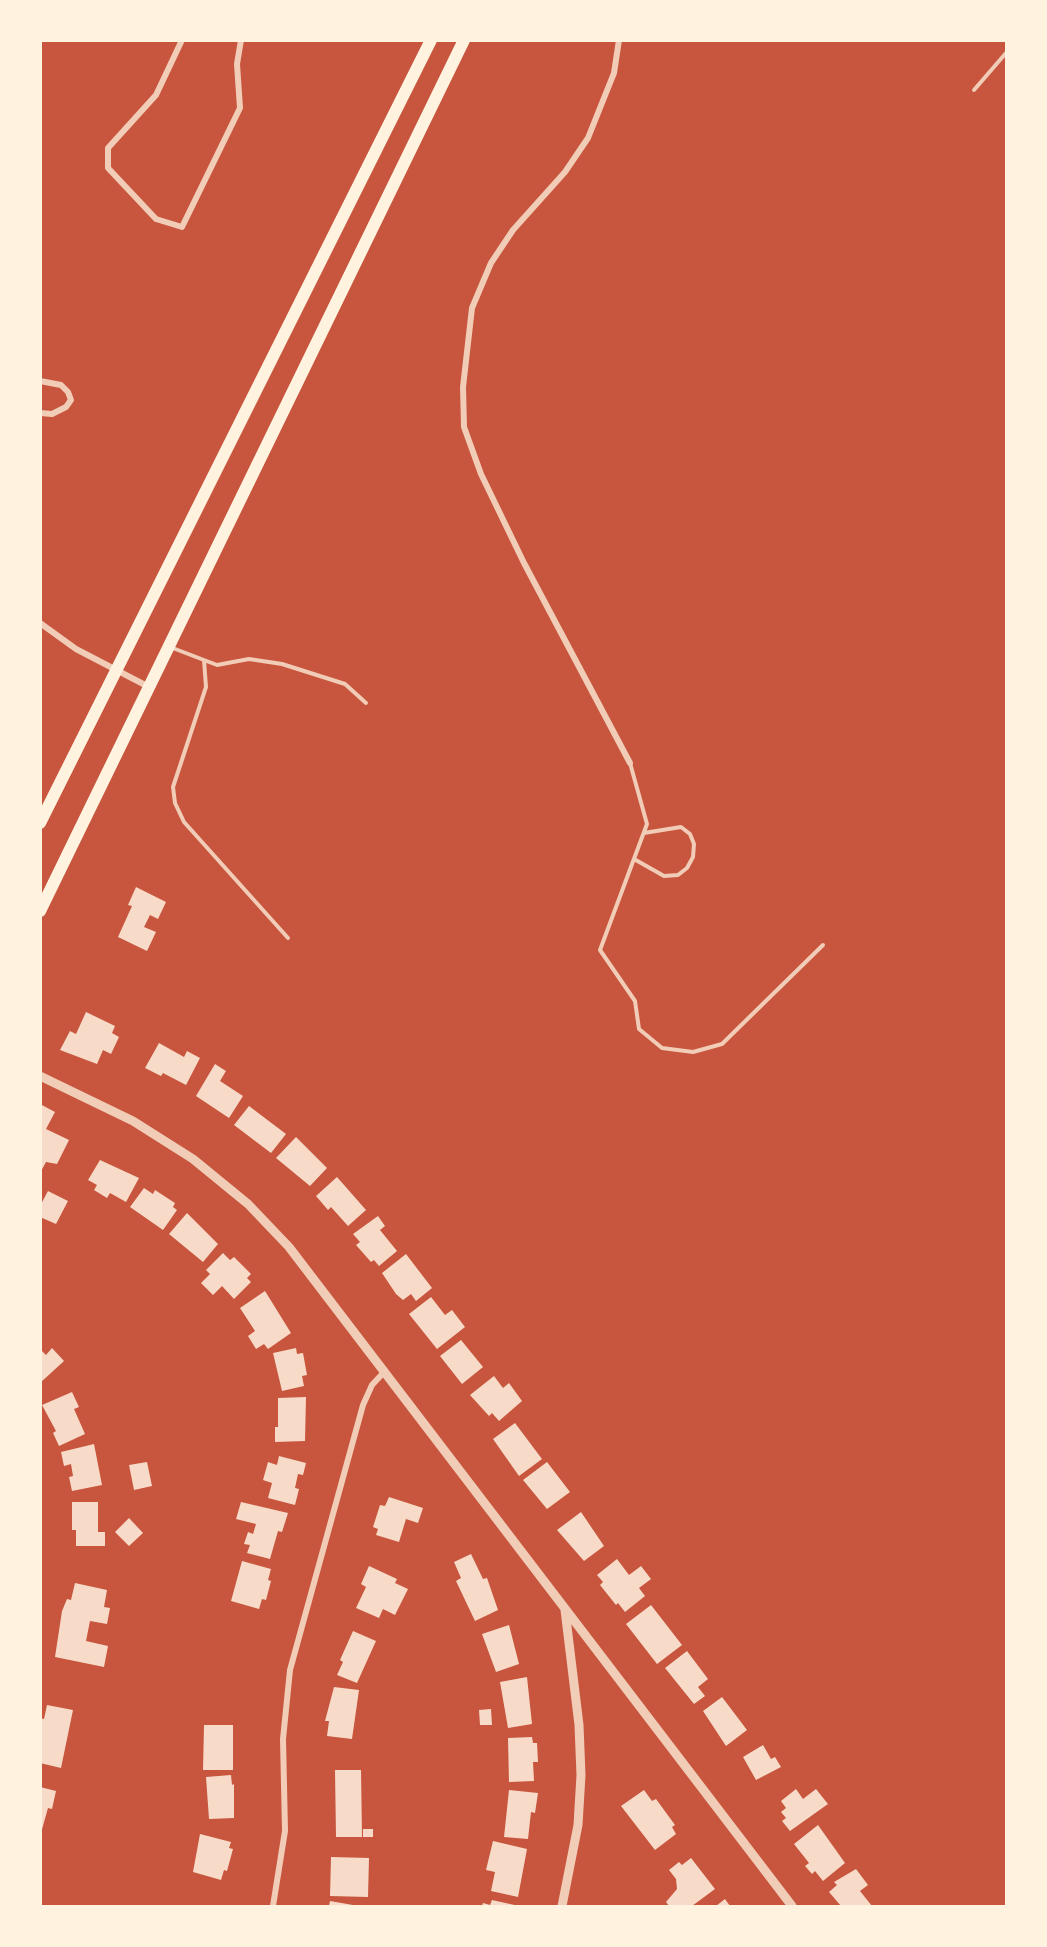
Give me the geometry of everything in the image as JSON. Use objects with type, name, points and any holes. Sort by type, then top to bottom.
[{"type":"main road","points":[[40,823],[431,40]]},
{"type":"main road","points":[[40,911],[465,40]]},
{"type":"street","points":[[182,40],[156,95],[108,148],[108,168],[156,219],[182,227],[240,108],[237,64],[241,40]]},
{"type":"street","points":[[619,40],[614,74],[588,138],[565,172],[513,230],[491,263],[472,308],[463,387],[464,427],[481,474],[630,763]]},
{"type":"street","points":[[40,381],[61,385],[69,392],[70,400],[66,407],[52,414],[40,413]]},
{"type":"street","points":[[40,622],[76,650],[149,687]]},
{"type":"street","points":[[40,1076],[133,1121],[193,1159],[221,1180],[290,1247],[386,1370],[792,1906]]},
{"type":"street","points":[[273,1906],[285,1832],[283,1739],[290,1670],[363,1405],[372,1385],[386,1370]]},
{"type":"street","points":[[562,1906],[574,1850],[581,1776],[579,1725],[565,1607]]},
{"type":"lane","points":[[974,90],[1006,53]]},
{"type":"lane","points":[[169,646],[217,665],[249,659],[282,664],[345,684],[366,703]]},
{"type":"lane","points":[[204,660],[206,687],[173,787],[175,803],[184,822],[288,938]]},
{"type":"lane","points":[[630,763],[647,824],[600,950],[635,1001],[639,1029],[662,1048],[693,1052],[722,1044],[824,945]]},
{"type":"lane","points":[[634,859],[664,876],[678,875],[687,868],[693,857],[694,844],[690,834],[681,827],[644,832]]},
{"type":"building","points":[[136,887],[166,902],[158,919],[150,915],[144,927],[156,932],[147,951],[118,937],[132,906],[128,905]]},
{"type":"building","points":[[86,1012],[115,1026],[112,1033],[119,1037],[111,1054],[103,1050],[97,1064],[60,1050],[70,1031],[76,1034]]},
{"type":"building","points":[[159,1043],[184,1057],[187,1051],[200,1058],[186,1085],[163,1073],[161,1076],[145,1068]]},
{"type":"building","points":[[215,1064],[226,1071],[220,1081],[243,1096],[229,1118],[196,1096]]},
{"type":"building","points":[[40,1104],[55,1112],[46,1129],[69,1140],[57,1164],[46,1162],[40,1173]]},
{"type":"building","points":[[249,1106],[286,1134],[271,1153],[234,1125]]},
{"type":"building","points":[[296,1137],[327,1168],[310,1186],[276,1158]]},
{"type":"building","points":[[100,1160],[139,1178],[126,1202],[110,1193],[107,1198],[94,1190],[97,1185],[88,1180]]},
{"type":"building","points":[[337,1177],[366,1210],[348,1226],[331,1207],[328,1210],[316,1196]]},
{"type":"building","points":[[144,1188],[153,1194],[155,1190],[175,1203],[173,1207],[177,1210],[163,1230],[130,1207]]},
{"type":"building","points":[[48,1191],[68,1201],[56,1224],[40,1217],[40,1206]]},
{"type":"building","points":[[187,1213],[218,1244],[203,1262],[169,1234]]},
{"type":"building","points":[[378,1216],[385,1226],[380,1230],[397,1251],[379,1266],[374,1260],[371,1262],[356,1245],[360,1242],[353,1234]]},
{"type":"building","points":[[223,1253],[230,1260],[234,1257],[251,1274],[247,1278],[251,1282],[234,1299],[222,1286],[213,1295],[201,1283],[210,1274],[206,1270]]},
{"type":"building","points":[[406,1254],[432,1288],[416,1301],[411,1294],[403,1300],[396,1294],[382,1273]]},
{"type":"building","points":[[265,1291],[291,1333],[268,1349],[264,1344],[256,1349],[248,1336],[255,1331],[240,1308]]},
{"type":"building","points":[[431,1297],[445,1315],[452,1310],[465,1327],[437,1349],[409,1314]]},
{"type":"building","points":[[461,1340],[483,1367],[462,1384],[440,1356]]},
{"type":"building","points":[[52,1348],[64,1361],[40,1383],[40,1349],[46,1355]]},
{"type":"building","points":[[296,1348],[297,1354],[303,1353],[307,1375],[302,1376],[304,1386],[282,1391],[273,1353]]},
{"type":"building","points":[[494,1376],[503,1388],[509,1383],[522,1401],[499,1421],[492,1413],[489,1416],[470,1395]]},
{"type":"building","points":[[72,1392],[79,1407],[74,1409],[85,1434],[59,1446],[53,1433],[56,1431],[42,1405]]},
{"type":"building","points":[[306,1397],[305,1441],[275,1442],[275,1427],[278,1427],[278,1398]]},
{"type":"building","points":[[515,1423],[542,1459],[519,1476],[493,1439]]},
{"type":"building","points":[[94,1444],[102,1485],[72,1491],[69,1477],[73,1476],[71,1464],[64,1466],[61,1452]]},
{"type":"building","points":[[279,1456],[306,1463],[303,1475],[298,1474],[295,1488],[299,1489],[295,1505],[268,1498],[272,1483],[263,1480],[268,1462],[277,1465]]},
{"type":"building","points":[[147,1462],[152,1486],[134,1490],[129,1465]]},
{"type":"building","points":[[547,1462],[570,1492],[547,1509],[523,1480]]},
{"type":"building","points":[[389,1497],[423,1508],[418,1523],[406,1519],[399,1542],[376,1535],[378,1529],[373,1527],[380,1505],[385,1506]]},
{"type":"building","points":[[72,1502],[98,1502],[98,1532],[105,1532],[105,1546],[76,1546],[76,1530],[72,1530]]},
{"type":"building","points":[[241,1502],[288,1513],[282,1532],[278,1531],[270,1559],[247,1553],[250,1545],[244,1544],[248,1532],[253,1534],[256,1524],[236,1519]]},
{"type":"building","points":[[581,1512],[604,1546],[584,1561],[557,1530]]},
{"type":"building","points":[[129,1518],[143,1533],[129,1546],[115,1532]]},
{"type":"building","points":[[471,1554],[483,1579],[487,1578],[498,1610],[475,1621],[456,1581],[461,1578],[454,1562]]},
{"type":"building","points":[[617,1559],[629,1575],[641,1566],[651,1579],[639,1588],[645,1596],[625,1612],[618,1603],[616,1605],[600,1585],[603,1582],[597,1575]]},
{"type":"building","points":[[242,1561],[271,1569],[268,1580],[271,1581],[266,1600],[262,1599],[259,1609],[231,1601]]},
{"type":"building","points":[[369,1566],[397,1579],[395,1583],[408,1589],[395,1615],[383,1609],[379,1618],[356,1608],[366,1587],[361,1584]]},
{"type":"building","points":[[75,1583],[107,1590],[104,1607],[110,1608],[107,1624],[90,1621],[86,1641],[108,1646],[104,1667],[55,1657],[62,1611],[67,1599],[71,1600]]},
{"type":"building","points":[[651,1605],[682,1645],[657,1664],[626,1624]]},
{"type":"building","points":[[509,1625],[519,1664],[496,1672],[482,1634]]},
{"type":"building","points":[[353,1631],[376,1641],[357,1683],[337,1675],[343,1662],[340,1660]]},
{"type":"building","points":[[687,1651],[708,1679],[698,1687],[705,1696],[694,1704],[665,1668]]},
{"type":"building","points":[[527,1677],[532,1724],[508,1728],[500,1682]]},
{"type":"building","points":[[334,1687],[359,1690],[352,1739],[327,1736],[329,1721],[325,1721]]},
{"type":"building","points":[[722,1697],[747,1730],[726,1746],[703,1711]]},
{"type":"building","points":[[47,1705],[73,1710],[61,1768],[40,1763],[40,1718],[44,1719]]},
{"type":"building","points":[[491,1709],[492,1725],[480,1725],[479,1710]]},
{"type":"building","points":[[204,1725],[233,1725],[233,1770],[203,1770]]},
{"type":"building","points":[[532,1737],[533,1743],[537,1743],[538,1762],[533,1762],[534,1781],[509,1782],[508,1738]]},
{"type":"building","points":[[763,1745],[771,1759],[775,1757],[781,1767],[756,1780],[743,1757]]},
{"type":"building","points":[[335,1770],[361,1770],[362,1837],[336,1837]]},
{"type":"building","points":[[231,1775],[232,1785],[234,1784],[234,1818],[209,1819],[206,1777]]},
{"type":"building","points":[[40,1787],[56,1791],[52,1809],[48,1808],[41,1833]]},
{"type":"building","points":[[796,1789],[803,1799],[816,1789],[828,1804],[790,1831],[782,1821],[786,1818],[781,1812],[786,1808],[781,1801]]},
{"type":"building","points":[[509,1790],[538,1793],[535,1813],[531,1812],[528,1839],[504,1837]]},
{"type":"building","points":[[644,1790],[652,1801],[656,1799],[675,1825],[672,1827],[676,1834],[655,1850],[621,1806]]},
{"type":"building","points":[[818,1825],[845,1863],[823,1881],[815,1871],[812,1874],[805,1866],[809,1863],[794,1844]]},
{"type":"building","points":[[363,1829],[373,1829],[373,1837],[363,1837]]},
{"type":"building","points":[[200,1834],[231,1842],[229,1848],[233,1849],[227,1871],[224,1870],[221,1880],[193,1872]]},
{"type":"building","points":[[493,1841],[527,1849],[518,1897],[491,1891],[495,1872],[486,1870]]},
{"type":"building","points":[[331,1857],[369,1858],[368,1897],[330,1896]]},
{"type":"building","points":[[691,1858],[715,1889],[692,1906],[669,1906],[666,1902],[677,1889],[676,1879],[669,1870],[679,1862],[682,1865]]},
{"type":"building","points":[[856,1869],[868,1885],[860,1891],[872,1906],[841,1906],[829,1892],[837,1885],[834,1882]]},
{"type":"building","points":[[725,1899],[730,1906],[716,1906]]},
{"type":"building","points":[[492,1900],[519,1906],[482,1906],[483,1903],[490,1905]]},
{"type":"building","points":[[330,1901],[353,1905],[353,1906],[329,1906]]}]
